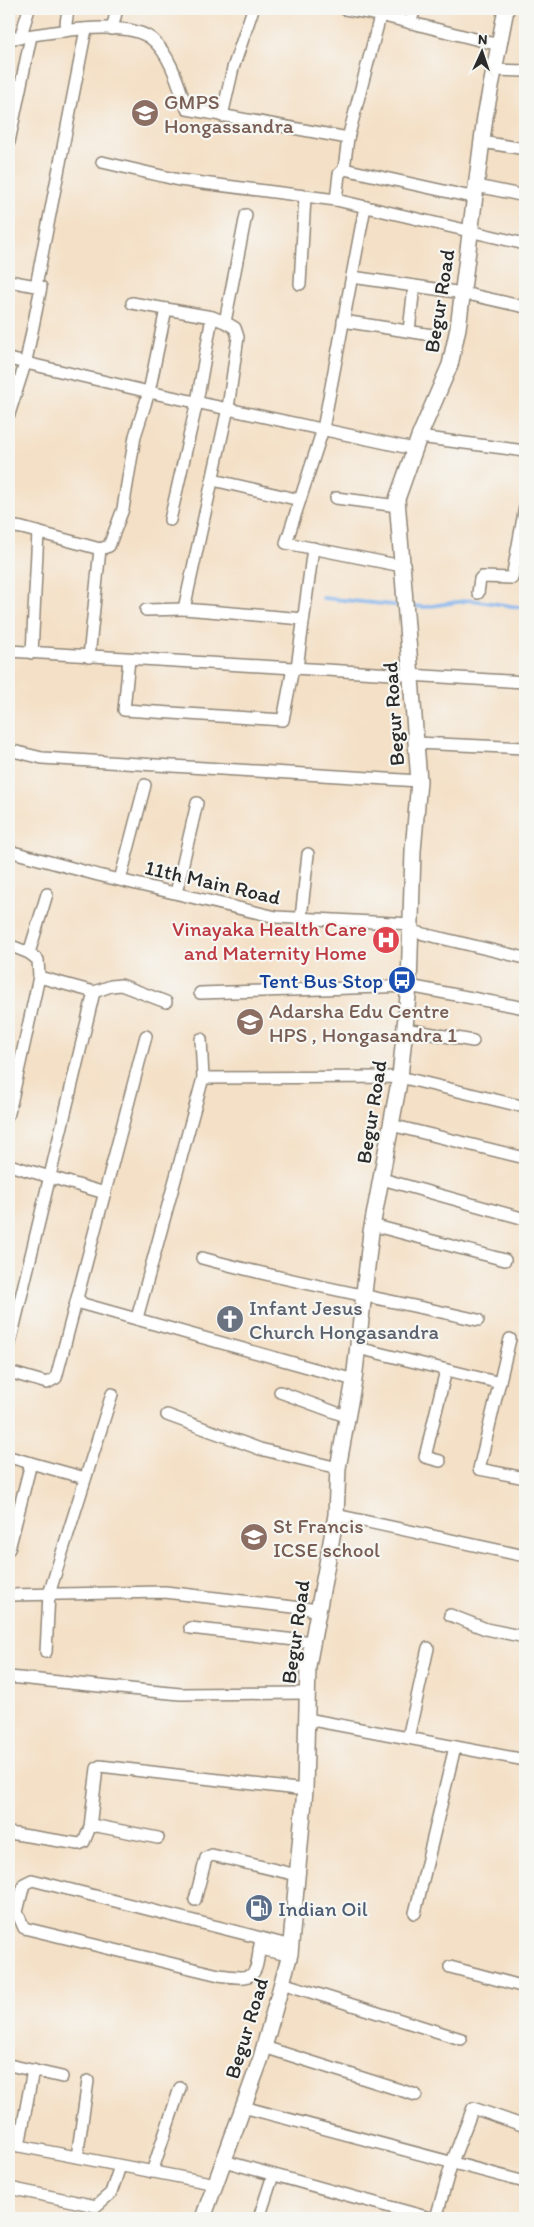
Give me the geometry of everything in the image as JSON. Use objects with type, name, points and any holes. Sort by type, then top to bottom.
[{"type":"main road","name":"Begur Road","points":[[204,2218],[264,2047],[290,1951],[306,1790],[308,1666],[336,1515],[338,1468],[354,1380],[372,1225],[400,1077],[409,986],[413,851],[419,781],[397,499],[416,443],[450,365],[463,293],[482,142],[506,9]]},
{"type":"street","points":[[9,142],[20,38],[29,9]]},
{"type":"street","points":[[65,32],[68,9]]},
{"type":"street","points":[[112,29],[117,9]]},
{"type":"street","points":[[222,116],[233,68],[253,9]]},
{"type":"street","points":[[345,9],[381,12],[410,23],[499,45]]},
{"type":"street","points":[[410,23],[415,9]]},
{"type":"street","points":[[336,200],[339,174],[344,168],[348,138],[381,12]]},
{"type":"street","points":[[20,38],[86,28],[140,32],[154,40],[171,68],[187,109],[348,138]]},
{"type":"street","points":[[36,286],[86,28]]},
{"type":"street","points":[[494,70],[525,71]]},
{"type":"street","points":[[482,142],[525,148]]},
{"type":"street","points":[[102,162],[179,180],[336,200],[525,244]]},
{"type":"street","points":[[344,168],[476,192],[525,196]]},
{"type":"street","points":[[300,284],[305,197]]},
{"type":"street","points":[[365,208],[323,429],[286,543],[402,566]]},
{"type":"street","points":[[225,322],[246,215]]},
{"type":"street","points":[[352,278],[463,293],[525,307]]},
{"type":"street","points":[[9,281],[41,287],[26,361],[9,414]]},
{"type":"street","points":[[409,331],[414,286]]},
{"type":"street","points":[[132,303],[212,317],[235,328],[238,337],[228,408],[184,609]]},
{"type":"street","points":[[9,526],[100,549],[109,546],[123,509],[135,436],[149,392],[166,309]]},
{"type":"street","points":[[170,520],[197,402],[212,317]]},
{"type":"street","points":[[344,320],[432,334]]},
{"type":"street","points":[[9,358],[149,392],[323,429],[416,443],[525,451]]},
{"type":"street","points":[[213,480],[300,500]]},
{"type":"street","points":[[336,498],[398,506]]},
{"type":"street","points":[[478,593],[482,577],[512,578],[525,507]]},
{"type":"street","points":[[32,653],[38,532]]},
{"type":"street","points":[[128,659],[124,710],[284,720],[295,668],[313,548]]},
{"type":"street","points":[[88,657],[100,549]]},
{"type":"street","points":[[146,610],[184,609],[303,619]]},
{"type":"street","points":[[9,651],[525,682]]},
{"type":"street","points":[[416,743],[525,748]]},
{"type":"street","points":[[9,750],[42,758],[419,781]]},
{"type":"street","points":[[120,880],[145,785]]},
{"type":"street","points":[[176,893],[197,803]]},
{"type":"street","name":"11th Main Road","points":[[9,851],[120,880],[276,917],[412,928],[525,958]]},
{"type":"street","points":[[301,918],[308,854]]},
{"type":"street","points":[[29,953],[47,894]]},
{"type":"street","points":[[9,945],[29,953],[38,960],[39,977],[9,1113]]},
{"type":"street","points":[[39,977],[94,992],[111,986],[122,985],[166,1002]]},
{"type":"street","points":[[200,992],[409,986],[525,1008]]},
{"type":"street","points":[[9,1347],[94,992]]},
{"type":"street","points":[[404,1029],[473,1041]]},
{"type":"street","points":[[9,1372],[47,1383],[56,1378],[146,1036]]},
{"type":"street","points":[[137,1318],[203,1078],[201,1039]]},
{"type":"street","points":[[203,1078],[400,1077],[525,1107]]},
{"type":"street","points":[[391,1125],[525,1158]]},
{"type":"street","points":[[9,1165],[105,1193]]},
{"type":"street","points":[[382,1179],[525,1219]]},
{"type":"street","points":[[372,1225],[505,1260]]},
{"type":"street","points":[[202,1258],[266,1275],[364,1294],[478,1320]]},
{"type":"street","points":[[78,1299],[83,1304],[354,1380]]},
{"type":"street","points":[[510,1339],[479,1469],[525,1478]]},
{"type":"street","points":[[358,1348],[500,1383]]},
{"type":"street","points":[[440,1461],[425,1457],[446,1370]]},
{"type":"street","points":[[280,1392],[348,1417]]},
{"type":"street","points":[[46,1652],[49,1594],[112,1394]]},
{"type":"street","points":[[166,1415],[260,1449],[338,1468]]},
{"type":"street","points":[[9,1457],[86,1478]]},
{"type":"street","points":[[9,1549],[30,1463]]},
{"type":"street","points":[[336,1515],[525,1556]]},
{"type":"street","points":[[9,1595],[165,1592],[319,1610]]},
{"type":"street","points":[[450,1615],[486,1629],[525,1637]]},
{"type":"street","points":[[190,1628],[313,1642]]},
{"type":"street","points":[[408,1738],[428,1648]]},
{"type":"street","points":[[9,1677],[180,1694],[308,1693]]},
{"type":"street","points":[[307,1719],[525,1760]]},
{"type":"street","points":[[414,1913],[456,1747]]},
{"type":"street","points":[[9,1833],[79,1844],[84,1842],[90,1826],[97,1768],[100,1766],[306,1790]]},
{"type":"street","points":[[90,1826],[158,1838]]},
{"type":"street","points":[[195,1900],[206,1858],[212,1855],[297,1875]]},
{"type":"street","points":[[260,1944],[256,1970],[252,1976],[245,1979],[24,1928],[17,1912],[24,1884],[32,1880],[290,1951]]},
{"type":"street","points":[[450,1967],[525,1987]]},
{"type":"street","points":[[282,1983],[460,2039]]},
{"type":"street","points":[[264,2047],[416,2096]]},
{"type":"street","points":[[9,2065],[62,2076]]},
{"type":"street","points":[[33,2070],[14,2145],[216,2184]]},
{"type":"street","points":[[77,2157],[88,2081]]},
{"type":"street","points":[[152,2172],[180,2088]]},
{"type":"street","points":[[244,2107],[525,2182]]},
{"type":"street","points":[[436,2218],[452,2162],[473,2108],[522,2125]]},
{"type":"street","points":[[224,2161],[430,2218]]},
{"type":"street","points":[[9,2188],[96,2206],[111,2193],[120,2166]]},
{"type":"street","points":[[259,2218],[273,2175]]},
{"type":"waterway","points":[[323,598],[403,606]]},
{"type":"waterway","points":[[410,606],[425,607],[471,600],[525,608]]},
{"type":"place","name":"GMPS Hongassandra","points":[[145,113]]},
{"type":"place","name":"Vinayaka Health Care and Maternity Home","points":[[386,940]]},
{"type":"place","name":"Tent Bus Stop","points":[[402,980]]},
{"type":"place","name":"Adarsha Edu Centre HPS , Hongasandra 1","points":[[250,1022]]},
{"type":"place","name":"Infant Jesus Church Hongasandra","points":[[230,1319]]},
{"type":"place","name":"St Francis ICSE school","points":[[254,1537]]},
{"type":"place","name":"Indian Oil","points":[[259,1908]]}]
